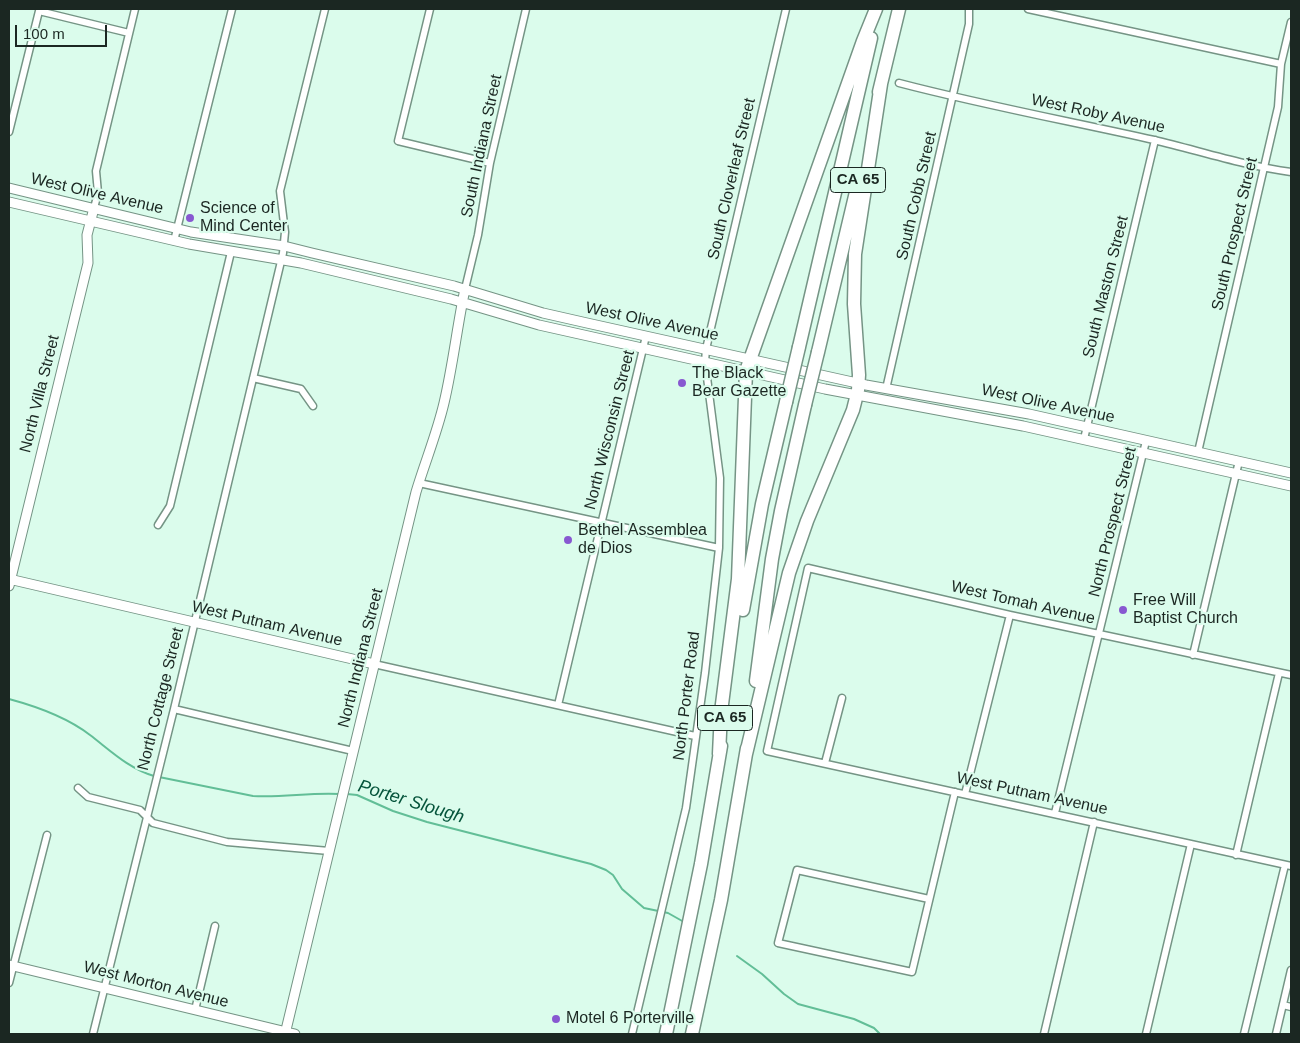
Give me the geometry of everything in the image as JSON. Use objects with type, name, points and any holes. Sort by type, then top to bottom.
[{"type":"highway","name":"CA 65","points":[[666,1034],[692,913],[752,558],[877,9]]},
{"type":"highway","points":[[720,754],[721,712],[738,586],[748,365],[761,333],[863,41],[877,9]]},
{"type":"highway","name":"CA 65","points":[[692,1034],[719,908],[746,754],[772,560],[781,511],[899,9]]},
{"type":"highway","points":[[746,754],[789,572],[807,521],[854,410],[858,390],[854,304],[855,254],[880,84]]},
{"type":"main road","name":"West Olive Avenue","points":[[9,188],[283,253],[539,325],[643,349],[705,356],[748,365],[858,390],[929,409],[1084,439],[1291,486]]},
{"type":"main road","name":"West Olive Avenue","points":[[9,202],[174,241],[231,252],[283,253],[465,289],[543,313],[646,336],[705,356],[858,390],[886,389],[1029,414],[1291,473]]},
{"type":"main road","name":"North Villa Street","points":[[9,581],[88,263],[87,235],[94,208]]},
{"type":"main road","name":"North Indiana Street","points":[[289,1034],[344,786],[419,483],[436,434],[444,403],[454,359],[465,289]]},
{"type":"main road","points":[[929,409],[932,404],[953,406],[962,402]]},
{"type":"main road","name":"West Putnam Avenue","points":[[9,581],[374,664]]},
{"type":"main road","name":"West Morton Avenue","points":[[11,965],[289,1034]]},
{"type":"street","points":[[94,208],[98,193],[96,171],[135,9]]},
{"type":"street","points":[[174,241],[232,9]]},
{"type":"street","name":"North Cottage Street","points":[[93,1034],[154,782],[174,709],[283,253],[285,232],[280,191],[325,9]]},
{"type":"street","points":[[430,9],[398,141],[490,163]]},
{"type":"street","name":"South Indiana Street","points":[[465,289],[478,235],[490,163],[526,9]]},
{"type":"street","name":"South Cloverleaf Street","points":[[705,356],[786,9]]},
{"type":"street","name":"South Cobb Street","points":[[886,389],[970,24],[969,9]]},
{"type":"street","points":[[1028,9],[1281,64]]},
{"type":"street","points":[[9,132],[39,11],[129,33]]},
{"type":"street","name":"South Prospect Street","points":[[1198,452],[1278,107],[1281,64],[1291,22]]},
{"type":"street","name":"West Roby Avenue","points":[[899,83],[953,98],[1156,140],[1291,172]]},
{"type":"street","name":"South Maston Street","points":[[1084,439],[1156,140]]},
{"type":"street","points":[[158,525],[170,506],[231,252]]},
{"type":"street","name":"North Wisconsin Street","points":[[558,705],[646,336]]},
{"type":"street","name":"North Porter Road","points":[[632,1034],[686,808],[705,673],[718,548],[720,478],[705,356]]},
{"type":"street","points":[[253,378],[301,389],[313,406]]},
{"type":"street","name":"North Prospect Street","points":[[1055,813],[1146,441]]},
{"type":"street","points":[[1193,654],[1239,461]]},
{"type":"street","points":[[419,483],[718,548]]},
{"type":"street","name":"West Tomah Avenue","points":[[767,751],[808,568],[1010,615],[1291,676]]},
{"type":"street","points":[[965,794],[1010,615]]},
{"type":"street","name":"West Putnam Avenue","points":[[374,664],[695,736]]},
{"type":"street","points":[[1236,855],[1279,673]]},
{"type":"street","points":[[825,763],[842,698]]},
{"type":"street","points":[[174,709],[353,751]]},
{"type":"street","name":"West Putnam Avenue","points":[[767,751],[1055,813],[1288,866]]},
{"type":"street","points":[[78,788],[88,797],[140,810],[153,823],[227,842],[329,851]]},
{"type":"street","points":[[929,899],[796,870],[778,943],[912,972],[955,792]]},
{"type":"street","points":[[1044,1034],[1094,822]]},
{"type":"street","points":[[9,983],[11,965],[47,835]]},
{"type":"street","points":[[1146,1034],[1191,844]]},
{"type":"street","points":[[1244,1034],[1288,866]]},
{"type":"street","points":[[195,1010],[215,926]]},
{"type":"street","points":[[1276,1034],[1291,970]]},
{"type":"street","points":[[1283,1005],[1291,1007]]},
{"type":"waterway","name":"Porter Slough","points":[[9,699],[40,709],[72,723],[128,764],[154,776]]},
{"type":"waterway","name":"Porter Slough","points":[[159,777],[253,796],[340,794]]},
{"type":"waterway","name":"Porter Slough","points":[[347,794],[357,795],[393,811],[427,822],[591,864],[613,875],[622,889],[644,908],[668,913],[684,922]]},
{"type":"waterway","name":"Porter Slough","points":[[737,956],[798,1004],[854,1019],[874,1028],[880,1034]]},
{"type":"place","name":"Science of Mind Center","points":[[190,218]]},
{"type":"place","name":"The Black Bear Gazette","points":[[682,383]]},
{"type":"place","name":"Bethel Assemblea de Dios","points":[[568,540]]},
{"type":"place","name":"Free Will Baptist Church","points":[[1123,610]]},
{"type":"place","name":"Motel 6 Porterville","points":[[556,1019]]}]
